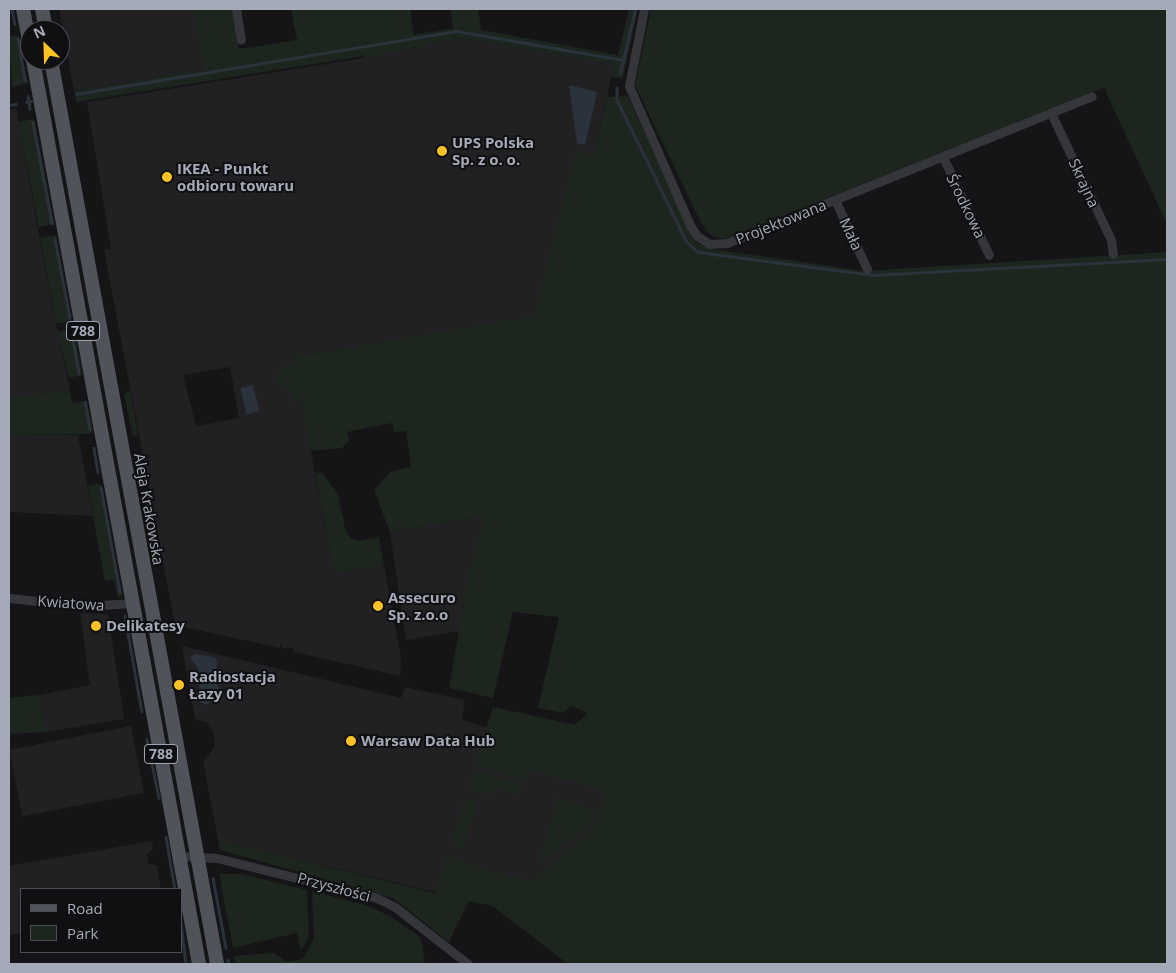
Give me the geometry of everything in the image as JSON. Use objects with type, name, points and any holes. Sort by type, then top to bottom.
[{"type":"main road","name":"788","points":[[35,70],[199,964]]},
{"type":"main road","name":"Aleja Krakowska","points":[[53,70],[217,964]]},
{"type":"street","points":[[236,9],[241,40]]},
{"type":"street","name":"Projektowana","points":[[644,9],[629,86],[696,236],[710,244],[727,244],[1092,96]]},
{"type":"street","name":"Skrajna","points":[[1051,113],[1111,240],[1113,254]]},
{"type":"street","name":"Środkowa","points":[[942,157],[989,255]]},
{"type":"street","name":"Mała","points":[[835,200],[867,269]]},
{"type":"street","name":"Kwiatowa","points":[[9,598],[86,606],[133,603]]},
{"type":"street","name":"Przyszłości","points":[[180,856],[197,855],[376,898],[394,907],[468,964]]},
{"type":"shaded area","points":[[59,9],[193,9],[205,69],[74,91],[70,69],[70,20],[61,20]]},
{"type":"shaded area","points":[[461,38],[614,64],[594,156],[576,150],[1167,964],[568,964],[493,906],[218,840],[203,761],[215,747],[214,734],[206,722],[195,719],[182,646],[401,698],[405,687],[465,700],[462,720],[486,727],[493,707],[575,725],[628,676],[613,615],[465,599],[459,631],[406,640],[390,532],[484,516],[534,317],[305,355],[292,354],[334,573],[384,565],[401,658],[400,676],[294,652],[293,647],[284,649],[280,644],[280,648],[175,625],[104,250],[111,249],[87,102],[364,58]],"holes":[[[230,367],[239,418],[196,426],[183,375]]]},
{"type":"shaded area","points":[[569,85],[597,92],[585,145],[577,143]]},
{"type":"shaded area","points":[[16,108],[46,274],[70,392],[9,396],[9,110]]},
{"type":"shaded area","points":[[253,385],[259,411],[246,414],[240,388]]},
{"type":"shaded area","points":[[9,435],[78,435],[93,516],[9,512]]},
{"type":"shaded area","points":[[80,613],[108,614],[124,719],[46,732],[39,695],[90,685]]},
{"type":"shaded area","points":[[195,654],[214,657],[218,662],[214,677],[221,691],[207,705],[200,702],[199,670],[190,658]]},
{"type":"shaded area","points":[[131,726],[144,793],[22,816],[9,750]]},
{"type":"shaded area","points":[[152,841],[153,849],[147,854],[148,863],[157,866],[161,888],[20,888],[20,933],[9,935],[9,866]]},
{"type":"green space","points":[[193,9],[232,9],[239,49],[297,40],[291,9],[410,9],[414,35],[453,28],[450,9],[478,9],[481,30],[618,55],[629,9],[638,9],[623,78],[611,77],[613,64],[461,38],[364,58],[363,56],[77,102],[74,91],[204,69]]},
{"type":"green space","points":[[651,9],[1167,9],[1167,224],[1104,88],[724,239],[710,235],[700,221],[635,85]]},
{"type":"green space","points":[[17,35],[20,48],[20,70],[25,70],[28,83],[12,87],[9,37]]},
{"type":"green space","points":[[628,96],[691,235],[695,242],[712,249],[864,271],[1167,252],[1167,964],[568,964],[493,906],[469,901],[449,942],[393,898],[220,850],[218,840],[435,893],[447,856],[504,875],[533,880],[590,832],[592,824],[538,865],[558,798],[597,810],[592,823],[596,823],[606,791],[528,769],[524,781],[475,765],[493,707],[575,725],[588,713],[571,706],[563,713],[538,708],[559,617],[513,612],[493,698],[449,688],[467,583],[484,516],[390,532],[374,490],[390,472],[411,467],[406,431],[394,432],[392,423],[347,432],[349,441],[342,448],[310,451],[301,400],[292,402],[289,387],[280,386],[276,380],[281,368],[294,363],[292,353],[306,355],[534,316],[576,150],[594,156],[607,97]]},
{"type":"green space","points":[[34,119],[54,224],[39,227],[18,122]]},
{"type":"green space","points":[[56,235],[71,318],[64,323],[56,323],[40,238]]},
{"type":"green space","points":[[71,329],[74,331],[82,375],[69,378],[57,331]]},
{"type":"green space","points":[[130,390],[138,435],[133,437],[124,394]]},
{"type":"green space","points":[[70,392],[72,403],[87,401],[93,431],[89,434],[9,435],[9,396]]},
{"type":"green space","points":[[315,472],[323,474],[338,494],[345,528],[351,538],[357,541],[379,537],[384,565],[334,573]]},
{"type":"green space","points":[[99,483],[121,588],[122,596],[118,597],[114,580],[105,581],[88,486]]},
{"type":"green space","points":[[39,695],[46,732],[9,734],[9,698]]},
{"type":"green space","points":[[474,769],[523,786],[520,795],[495,787],[492,796],[468,788]]},
{"type":"green space","points":[[465,798],[478,802],[463,850],[452,839]]},
{"type":"green space","points":[[219,874],[242,874],[307,890],[309,936],[303,948],[300,948],[297,933],[233,948]]},
{"type":"green space","points":[[312,891],[365,905],[390,916],[421,938],[425,964],[236,964],[234,956],[274,953],[287,962],[303,959],[314,938]]},
{"type":"waterway","points":[[12,9],[15,24]]},
{"type":"waterway","points":[[620,73],[635,9]]},
{"type":"waterway","points":[[76,94],[457,31],[623,60]]},
{"type":"waterway","points":[[18,38],[25,80]]},
{"type":"waterway","points":[[617,88],[617,100],[687,242],[698,252],[872,275],[1167,259]]},
{"type":"waterway","points":[[28,96],[30,109]]},
{"type":"waterway","points":[[26,102],[31,101]]},
{"type":"waterway","points":[[9,105],[16,104]]},
{"type":"waterway","points":[[33,122],[52,223]]},
{"type":"waterway","points":[[55,239],[70,318]]},
{"type":"waterway","points":[[72,333],[79,373]]},
{"type":"waterway","points":[[85,402],[90,430]]},
{"type":"waterway","points":[[94,448],[98,472]]},
{"type":"waterway","points":[[101,487],[120,592]]},
{"type":"waterway","points":[[125,616],[142,712]]},
{"type":"waterway","points":[[147,739],[159,798]]},
{"type":"waterway","points":[[166,837],[175,888]]},
{"type":"waterway","points":[[213,878],[226,948]]},
{"type":"waterway","points":[[182,931],[186,964]]},
{"type":"waterway","points":[[228,960],[229,964]]},
{"type":"place","name":"UPS Polska Sp. z o. o.","points":[[442,151]]},
{"type":"place","name":"IKEA - Punkt odbioru towaru","points":[[167,177]]},
{"type":"place","name":"Assecuro Sp. z.o.o","points":[[378,606]]},
{"type":"place","name":"Delikatesy","points":[[96,626]]},
{"type":"place","name":"Radiostacja Łazy 01","points":[[179,685]]},
{"type":"place","name":"Warsaw Data Hub","points":[[351,741]]}]
